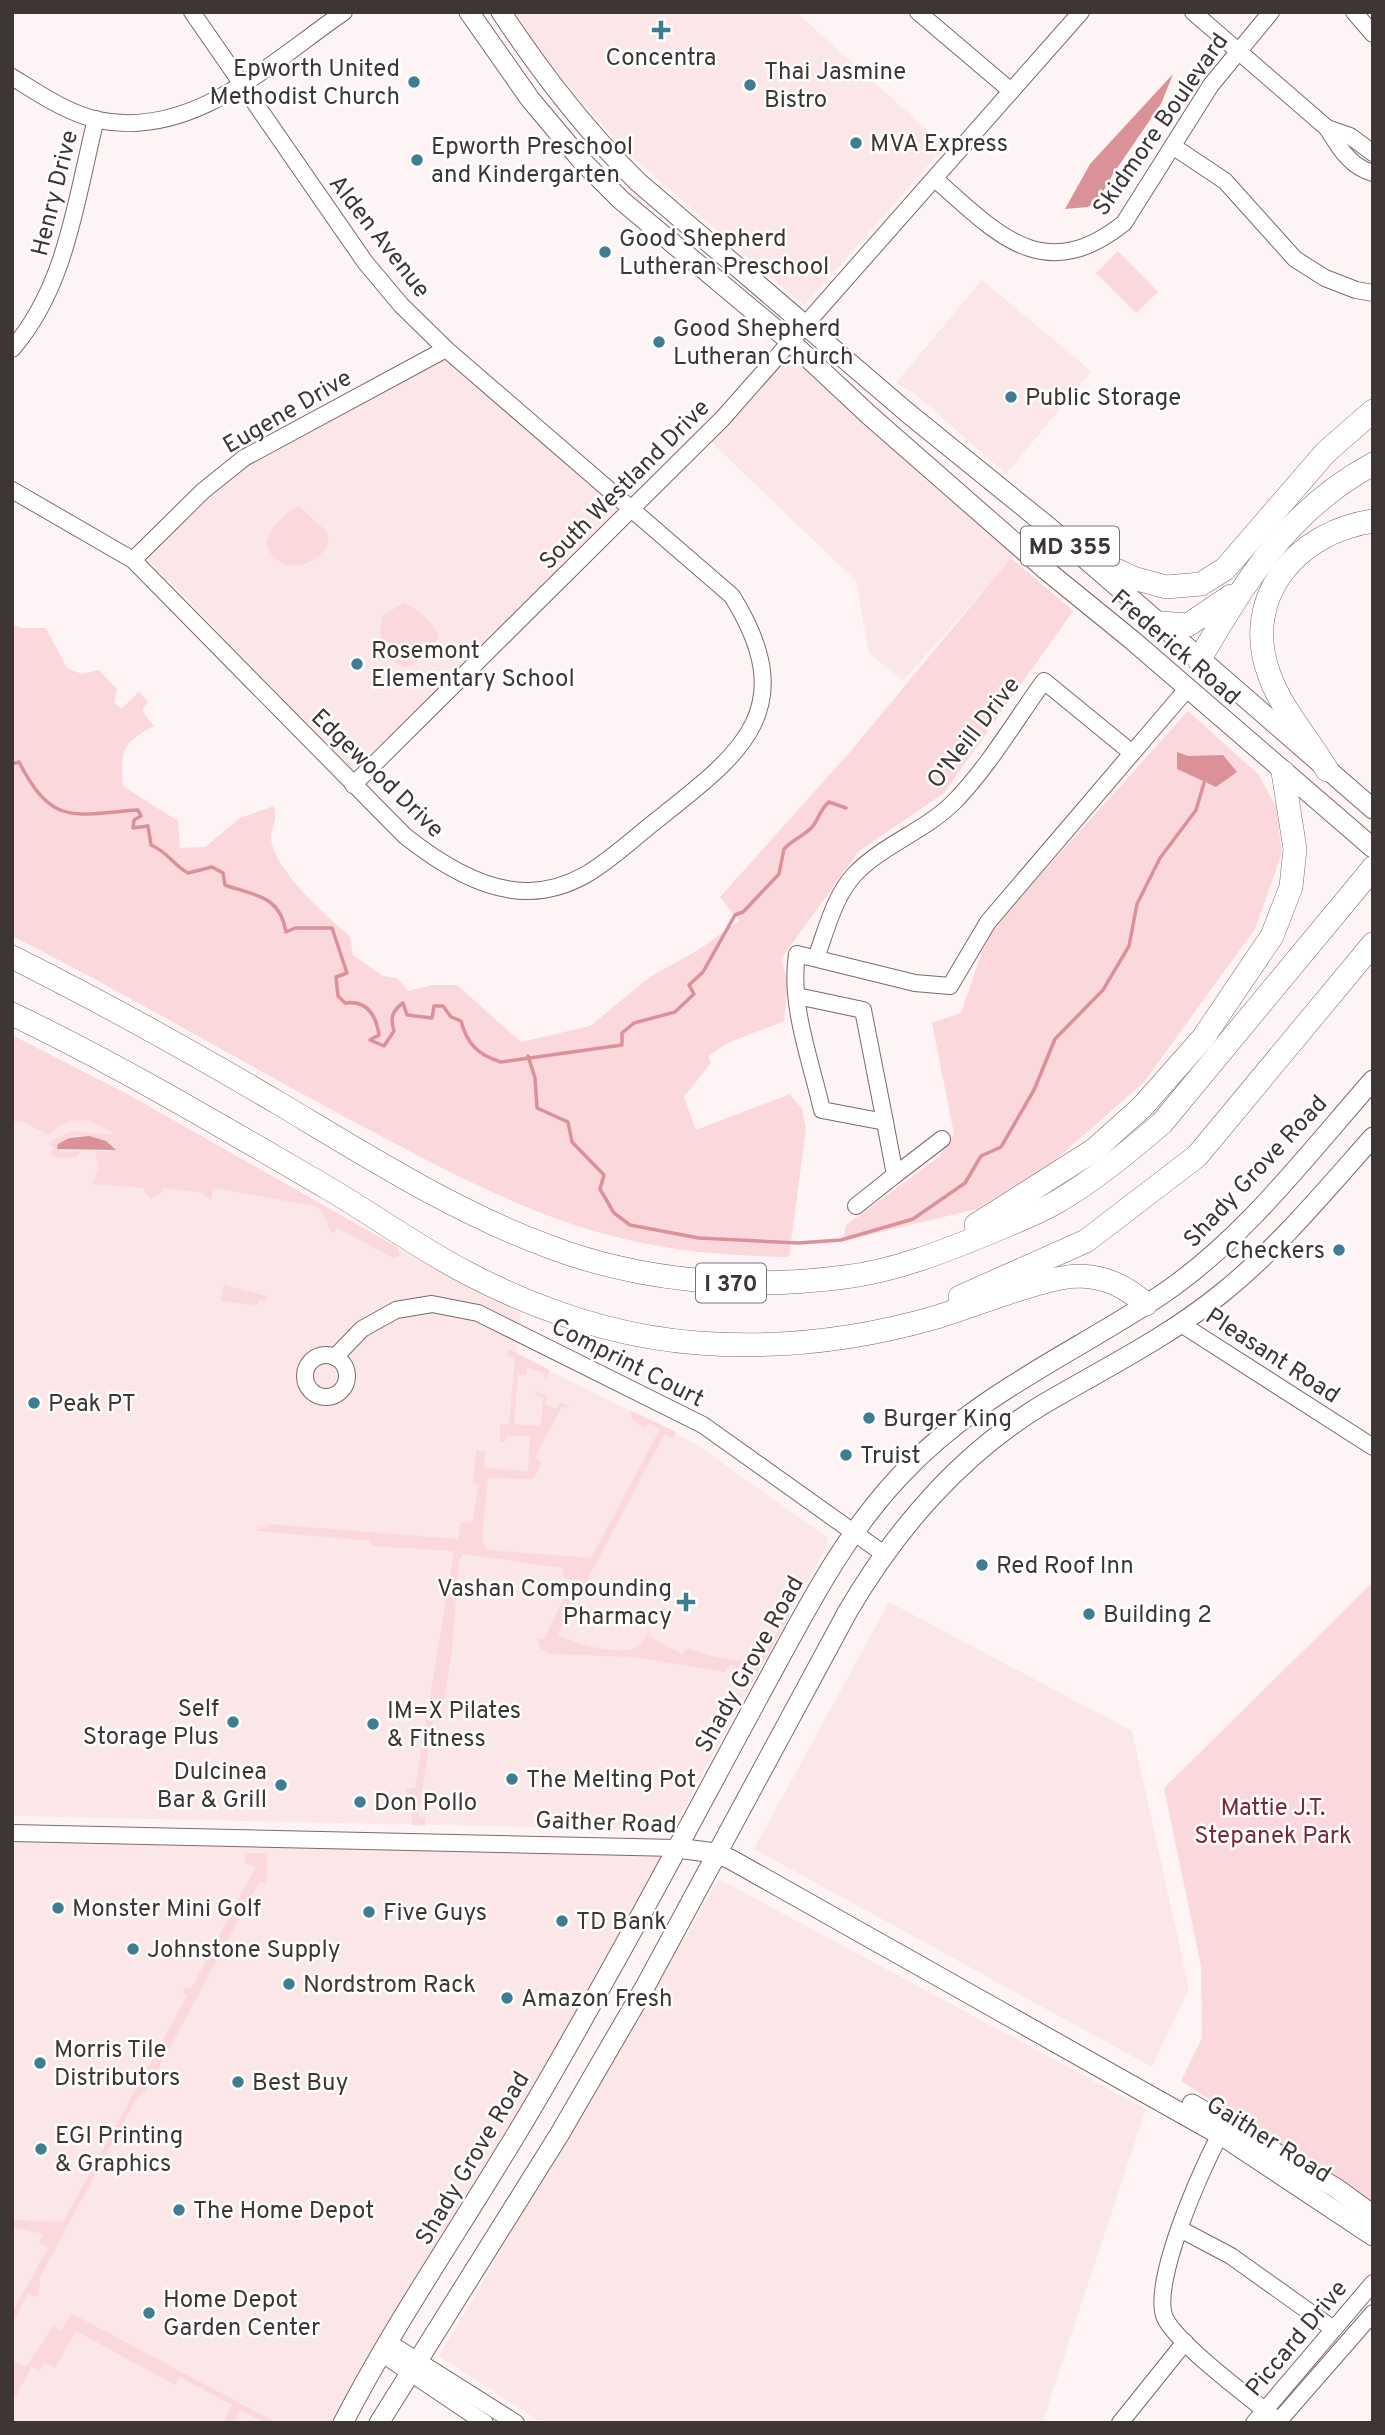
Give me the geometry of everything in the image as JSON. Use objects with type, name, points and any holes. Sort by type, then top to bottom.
[{"type":"highway","points":[[1075,551],[1133,578],[1166,587],[1201,584],[1225,569],[1326,452],[1373,411]]},
{"type":"highway","points":[[1199,660],[1247,583],[1312,503],[1373,464]]},
{"type":"highway","points":[[1327,771],[1285,707],[1269,675],[1260,639],[1261,617],[1274,583],[1291,562],[1326,533],[1348,524],[1373,521]]},
{"type":"highway","points":[[1160,623],[1188,625],[1212,611],[1247,583]]},
{"type":"highway","points":[[908,1262],[1018,1200],[1094,1150],[1142,1107],[1203,1038],[1272,936],[1291,887],[1295,849],[1283,772]]},
{"type":"highway","name":"I 370","points":[[12,957],[197,1055],[396,1172],[499,1226],[552,1248],[613,1266],[681,1279],[738,1284],[846,1277],[908,1262],[947,1250],[1061,1199],[1162,1123],[1371,870]]},
{"type":"highway","name":"I 370","points":[[12,1014],[174,1098],[380,1218],[536,1294],[602,1313],[674,1327],[737,1332],[853,1325],[968,1295],[1086,1241],[1172,1178],[1197,1156],[1373,944]]},
{"type":"highway","points":[[380,1218],[467,1273],[546,1311],[608,1328],[698,1343],[797,1342],[853,1336],[904,1326],[1075,1276],[1115,1282],[1146,1304]]},
{"type":"main road","name":"MD 355","points":[[469,12],[530,99],[582,161],[621,200],[792,342]]},
{"type":"main road","name":"MD 355","points":[[501,12],[550,84],[600,145],[638,182],[806,327]]},
{"type":"main road","name":"Frederick Road","points":[[806,327],[1160,623],[1199,660],[1373,809]]},
{"type":"main road","name":"Frederick Road","points":[[792,342],[869,415],[1373,848]]},
{"type":"main road","points":[[1187,689],[1199,660]]},
{"type":"main road","name":"Shady Grove Road","points":[[343,2423],[384,2347],[502,2157],[677,1848],[816,1593],[855,1531],[898,1478],[949,1429],[1010,1384],[1146,1304],[1203,1264],[1250,1219],[1373,1080]]},
{"type":"main road","points":[[379,2423],[559,2135],[646,1985],[848,1611],[884,1554],[925,1503],[972,1456],[1042,1405],[1181,1324],[1223,1293],[1272,1248],[1370,1147]]},
{"type":"main road","name":"Pleasant Road","points":[[1146,1304],[1181,1324]]},
{"type":"main road","name":"Gaither Road","points":[[677,1848],[715,1853],[1137,2088],[1220,2135],[1373,2236]]},
{"type":"main road","name":"Gaither Road","points":[[1137,2088],[1181,2098],[1336,2188],[1373,2215]]},
{"type":"main road","points":[[447,2227],[485,2172],[502,2157]]},
{"type":"street","name":"Alden Avenue","points":[[192,12],[365,262],[401,305],[446,349],[634,509]]},
{"type":"street","points":[[12,76],[49,100],[96,120],[136,124],[170,120],[198,109],[241,83],[344,12]]},
{"type":"street","points":[[918,12],[1012,91]]},
{"type":"street","name":"South Westland Drive","points":[[353,785],[634,509],[792,342],[1081,12]]},
{"type":"street","points":[[1193,12],[1327,128],[1340,149],[1354,164],[1373,173]]},
{"type":"street","name":"Skidmore Boulevard","points":[[935,179],[995,232],[1026,249],[1060,253],[1083,249],[1105,238],[1124,223],[1211,85],[1271,12]]},
{"type":"street","points":[[1354,12],[1373,34]]},
{"type":"street","name":"Henry Drive","points":[[12,349],[29,330],[47,300],[58,269],[96,120]]},
{"type":"street","points":[[1327,128],[1350,136],[1373,153]]},
{"type":"street","points":[[1174,147],[1225,181],[1295,259],[1325,278],[1356,290],[1373,293]]},
{"type":"street","name":"Eugene Drive","points":[[133,560],[203,491],[244,458],[446,349]]},
{"type":"street","name":"Edgewood Drive","points":[[12,491],[133,560],[405,836],[434,858],[497,887],[530,891],[554,888],[597,870],[728,763],[748,736],[757,713],[763,687],[760,651],[750,625],[732,596],[634,509]]},
{"type":"street","name":"O'Neill Drive","points":[[816,958],[839,897],[853,876],[867,862],[951,805],[971,783],[1044,681],[1132,753]]},
{"type":"street","points":[[885,1122],[822,1110],[797,996],[794,973],[797,954],[943,988],[956,980],[988,922],[1187,689]]},
{"type":"street","points":[[797,996],[863,1010],[895,1175]]},
{"type":"street","points":[[856,1206],[942,1139]]},
{"type":"street","name":"Comprint Court","points":[[335,1357],[362,1329],[396,1310],[432,1304],[478,1313],[703,1425],[884,1554]]},
{"type":"street","name":"Pleasant Road","points":[[1181,1324],[1373,1447]]},
{"type":"street","name":"Gaither Road","points":[[12,1833],[677,1848]]},
{"type":"street","points":[[1220,2135],[1200,2174],[1165,2276],[1161,2301],[1163,2315],[1185,2342],[1279,2422]]},
{"type":"street","points":[[1180,2229],[1231,2256],[1332,2328]]},
{"type":"street","name":"Piccard Drive","points":[[1254,2423],[1373,2283]]},
{"type":"street","name":"Piccard Drive","points":[[1279,2422],[1373,2313]]},
{"type":"street","points":[[1119,2423],[1185,2342]]},
{"type":"street","points":[[384,2347],[485,2423]]},
{"type":"street","points":[[415,2368],[516,2423]]},
{"type":"shaded area","points":[[515,12],[796,12],[945,146],[804,306],[624,150],[539,51]]},
{"type":"shaded area","points":[[1173,74],[1161,104],[1099,199],[1088,207],[1065,209],[1090,164]]},
{"type":"shaded area","points":[[982,280],[1091,371],[1006,474],[913,392],[896,383]]},
{"type":"shaded area","points":[[789,356],[1016,554],[903,681],[869,653],[856,581],[710,441]]},
{"type":"shaded area","name":"Rosemont Elementary School","points":[[443,358],[621,513],[353,770],[146,557],[248,464]]},
{"type":"shaded area","points":[[1177,752],[1188,756],[1223,755],[1237,772],[1216,787],[1177,769]]},
{"type":"shaded area","points":[[74,1078],[520,1312],[517,1354],[693,1442],[827,1537],[828,1543],[672,1830],[12,1816],[12,1123]]},
{"type":"shaded area","points":[[89,1136],[106,1141],[116,1150],[57,1149],[58,1144],[69,1138]]},
{"type":"shaded area","points":[[889,1602],[1132,1731],[1189,1988],[1152,2067],[754,1849]]},
{"type":"shaded area","points":[[12,1836],[674,1849],[342,2423],[12,2423]]},
{"type":"shaded area","points":[[719,1879],[1146,2109],[1042,2423],[542,2423],[439,2356]]},
{"type":"green space","points":[[1118,251],[1158,292],[1136,313],[1096,273]]},
{"type":"green space","points":[[299,507],[325,530],[329,540],[317,558],[308,563],[288,565],[271,554],[266,544],[278,522],[288,512]]},
{"type":"green space","points":[[1011,558],[1073,611],[944,793],[859,851],[781,959],[788,982],[784,1021],[728,1043],[708,1056],[711,1063],[684,1097],[696,1130],[790,1094],[802,1109],[806,1129],[789,1257],[714,1253],[640,1243],[536,1211],[405,1149],[12,936],[12,624],[21,628],[46,628],[67,668],[82,674],[99,670],[117,689],[114,703],[122,708],[139,692],[148,701],[142,711],[154,726],[136,737],[126,749],[122,764],[123,786],[178,821],[180,848],[205,847],[240,818],[274,806],[271,838],[281,864],[303,892],[350,936],[353,955],[383,976],[397,978],[408,991],[432,985],[457,985],[521,1042],[590,1026],[650,977],[698,950],[739,921],[720,897],[849,753]]},
{"type":"green space","points":[[403,603],[425,617],[439,637],[415,663],[405,667],[386,653],[380,633],[383,616]]},
{"type":"green space","points":[[1188,711],[1258,774],[1276,806],[1282,853],[1255,929],[1144,1082],[1053,1162],[977,1209],[843,1241],[846,1225],[939,1157],[954,1134],[932,1023],[961,1013],[983,949],[998,922]]},
{"type":"green space","points":[[12,1035],[131,1096],[397,1247],[400,1256],[393,1258],[338,1228],[332,1234],[321,1210],[315,1206],[213,1188],[211,1200],[200,1192],[162,1188],[160,1195],[150,1199],[143,1188],[93,1184],[99,1167],[95,1151],[113,1151],[92,1139],[77,1136],[63,1140],[57,1147],[60,1152],[81,1151],[77,1157],[58,1158],[50,1154],[54,1148],[48,1143],[72,1131],[115,1135],[89,1121],[64,1123],[48,1135],[22,1121],[12,1122]]},
{"type":"green space","points":[[224,1285],[267,1296],[266,1301],[258,1300],[257,1305],[221,1301]]},
{"type":"green space","points":[[509,1349],[550,1370],[545,1382],[545,1373],[527,1367],[526,1375],[518,1375],[514,1424],[541,1426],[543,1398],[535,1396],[536,1391],[548,1396],[545,1404],[556,1409],[561,1402],[571,1408],[562,1407],[535,1457],[542,1463],[533,1479],[488,1478],[482,1540],[487,1550],[591,1558],[660,1429],[649,1424],[645,1428],[632,1419],[630,1410],[676,1432],[672,1438],[664,1435],[558,1635],[586,1645],[622,1650],[638,1646],[651,1628],[648,1636],[682,1654],[688,1648],[714,1656],[747,1661],[756,1660],[766,1653],[786,1613],[790,1612],[790,1615],[752,1683],[744,1682],[746,1673],[730,1664],[725,1672],[633,1657],[549,1654],[540,1648],[537,1639],[544,1639],[572,1582],[564,1577],[562,1568],[463,1554],[459,1560],[452,1650],[443,1707],[436,1706],[418,1816],[426,1818],[425,1826],[413,1825],[406,1789],[415,1788],[454,1551],[371,1546],[371,1541],[257,1531],[268,1524],[458,1539],[461,1522],[470,1523],[473,1519],[478,1485],[473,1483],[476,1450],[485,1451],[484,1468],[528,1471],[530,1437],[506,1435],[504,1443],[500,1442],[500,1424],[509,1424],[515,1358],[507,1356]]},
{"type":"green space","name":"Mattie J.T. Stepanek Park","points":[[1373,1582],[1373,2206],[1181,2081],[1202,2038],[1201,1966],[1164,1788]]},
{"type":"green space","points":[[245,1853],[267,1853],[267,1884],[259,1882],[149,2086],[135,2101],[40,2277],[39,2297],[28,2294],[12,2324],[12,2313],[48,2248],[39,2243],[43,2234],[12,2227],[12,2220],[63,2222],[187,1996],[183,1993],[185,1988],[191,1989],[255,1868],[245,1862]]},
{"type":"green space","points":[[71,2313],[277,2423],[264,2423],[241,2410],[233,2423],[223,2423],[232,2405],[180,2377],[175,2385],[76,2331],[55,2368],[44,2363],[39,2371],[32,2367],[12,2403],[12,2360],[26,2367],[53,2326],[61,2330]]},
{"type":"waterway","points":[[12,764],[19,762],[43,798],[67,812],[81,814],[138,810],[141,816],[134,820],[133,828],[148,826],[151,845],[188,873],[212,867],[223,873],[225,885],[256,895],[272,904],[283,920],[286,932],[295,928],[332,928],[347,973],[336,977],[338,996],[345,1003],[365,1007],[373,1015],[379,1035],[370,1040],[384,1046],[394,1031],[394,1012],[403,1003],[407,1015],[432,1018],[434,1006],[443,1006],[451,1017],[461,1021],[475,1048],[501,1062],[622,1045],[622,1033],[634,1023],[675,1012],[694,994],[689,985],[703,972],[735,915],[743,912],[779,874],[784,849],[812,827],[829,802],[846,808]]},
{"type":"waterway","points":[[528,1056],[535,1078],[537,1108],[568,1122],[572,1142],[604,1175],[600,1189],[614,1213],[630,1225],[699,1238],[798,1243],[841,1240],[913,1219],[965,1183],[981,1156],[1001,1147],[1034,1090],[1055,1039],[1103,990],[1129,946],[1137,904],[1160,858],[1196,810],[1204,783]]},
{"type":"place","name":"Concentra","points":[[661,30]]},
{"type":"place","name":"Epworth United Methodist Church","points":[[414,82]]},
{"type":"place","name":"Thai Jasmine Bistro","points":[[750,85]]},
{"type":"place","name":"MVA Express","points":[[856,143]]},
{"type":"place","name":"Epworth Preschool and Kindergarten","points":[[417,160]]},
{"type":"place","name":"Good Shepherd Lutheran Preschool","points":[[605,252]]},
{"type":"place","name":"Good Shepherd Lutheran Church","points":[[659,342]]},
{"type":"place","name":"Public Storage","points":[[1011,397]]},
{"type":"place","name":"Rosemont Elementary School","points":[[357,664]]},
{"type":"place","name":"Checkers","points":[[1339,1250]]},
{"type":"place","name":"Peak PT","points":[[34,1403]]},
{"type":"place","name":"Burger King","points":[[869,1418]]},
{"type":"place","name":"Truist","points":[[846,1455]]},
{"type":"place","name":"Red Roof Inn","points":[[982,1565]]},
{"type":"place","name":"Vashan Compounding Pharmacy","points":[[686,1602]]},
{"type":"place","name":"Building 2","points":[[1089,1614]]},
{"type":"place","name":"Self Storage Plus","points":[[233,1722]]},
{"type":"place","name":"IM=X Pilates & Fitness","points":[[373,1724]]},
{"type":"place","name":"The Melting Pot","points":[[512,1779]]},
{"type":"place","name":"Dulcinea Bar & Grill","points":[[281,1785]]},
{"type":"place","name":"Don Pollo","points":[[360,1802]]},
{"type":"place","name":"Monster Mini Golf","points":[[58,1908]]},
{"type":"place","name":"Five Guys","points":[[369,1912]]},
{"type":"place","name":"TD Bank","points":[[562,1921]]},
{"type":"place","name":"Johnstone Supply","points":[[133,1949]]},
{"type":"place","name":"Nordstrom Rack","points":[[289,1984]]},
{"type":"place","name":"Amazon Fresh","points":[[507,1998]]},
{"type":"place","name":"Morris Tile Distributors","points":[[40,2063]]},
{"type":"place","name":"Best Buy","points":[[238,2082]]},
{"type":"place","name":"EGI Printing & Graphics","points":[[41,2149]]},
{"type":"place","name":"The Home Depot","points":[[179,2210]]},
{"type":"place","name":"Home Depot Garden Center","points":[[149,2313]]}]
